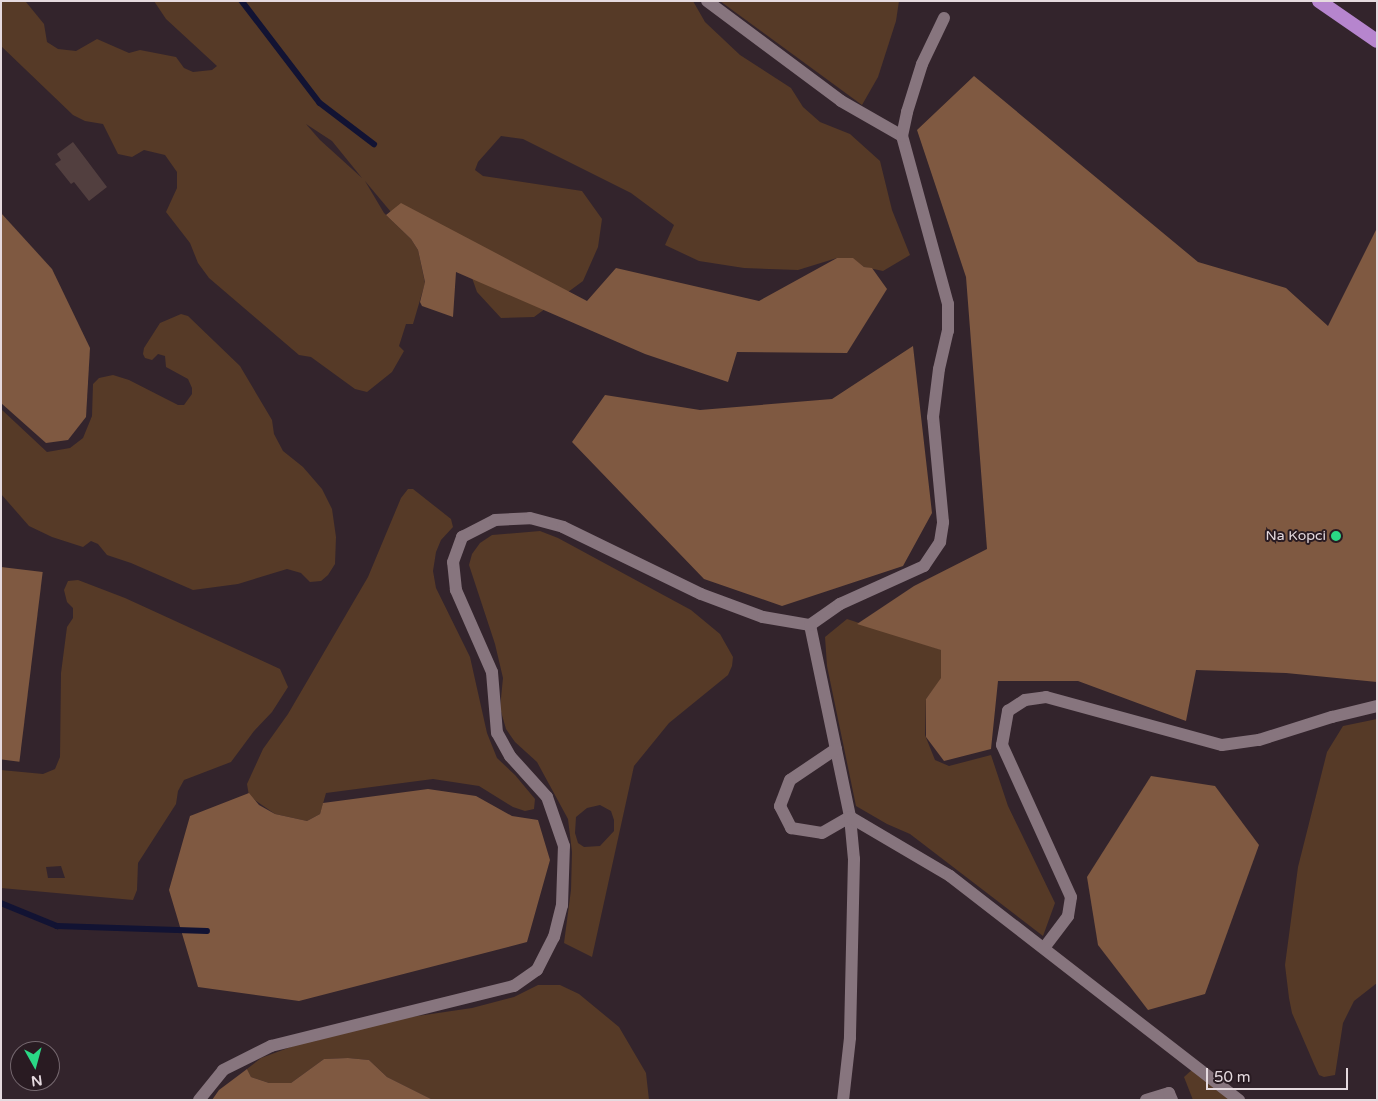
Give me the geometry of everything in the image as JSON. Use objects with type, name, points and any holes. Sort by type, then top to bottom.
[{"type":"highway","points":[[1319,1],[1377,41]]},
{"type":"street","points":[[707,1],[841,101],[902,136]]},
{"type":"street","points":[[199,1100],[223,1070],[271,1046],[514,986],[537,970],[554,937],[562,905],[564,846],[547,797],[510,756],[497,733],[492,672],[456,590],[453,562],[462,537],[496,520],[530,518],[563,527],[701,594],[763,617],[810,625],[840,604],[924,566],[940,542],[943,522],[933,417],[939,369],[948,331],[948,304],[902,136],[907,112],[922,64],[944,18]]},
{"type":"street","points":[[810,625],[850,817],[854,859],[854,957],[850,1038],[843,1100]]},
{"type":"street","points":[[1044,948],[1068,916],[1070,897],[1002,745],[1008,711],[1025,700],[1046,697],[1222,745],[1259,740],[1332,717],[1377,706]]},
{"type":"street","points":[[836,749],[790,780],[780,806],[791,828],[799,830],[822,833],[850,817]]},
{"type":"street","points":[[850,817],[950,876],[1239,1100]]},
{"type":"street","points":[[1146,1100],[1169,1093],[1172,1100]]},
{"type":"shaded area","points":[[1,1],[26,2],[44,24],[47,42],[58,49],[76,51],[97,39],[129,53],[140,50],[176,57],[184,68],[193,72],[212,70],[217,66],[166,19],[154,1],[693,1],[705,22],[740,55],[791,88],[803,107],[820,122],[850,134],[880,161],[892,210],[910,255],[883,271],[864,267],[852,258],[837,258],[798,270],[744,268],[699,261],[665,245],[674,225],[631,193],[523,139],[501,136],[478,162],[475,170],[483,176],[582,191],[602,219],[598,247],[583,281],[534,317],[501,318],[477,292],[465,258],[396,218],[365,181],[384,213],[411,239],[418,250],[425,283],[413,324],[406,324],[399,346],[404,351],[392,372],[367,392],[355,389],[311,357],[299,355],[209,278],[198,263],[190,243],[166,212],[177,188],[177,172],[165,155],[144,150],[132,157],[118,154],[103,124],[85,121],[73,115],[1,46]],"holes":[[[306,124],[332,141],[362,178],[320,140]]]},
{"type":"shaded area","points":[[720,1],[899,1],[896,21],[878,77],[862,105]]},
{"type":"shaded area","points":[[974,76],[1198,262],[1286,288],[1328,326],[1377,228],[1377,682],[1286,673],[1196,670],[1186,721],[1078,681],[998,681],[991,749],[944,761],[926,737],[926,699],[941,678],[941,650],[857,624],[914,586],[987,549],[966,277],[917,130]]},
{"type":"shaded area","points":[[401,203],[587,301],[616,268],[759,301],[837,258],[853,258],[864,267],[872,268],[887,289],[847,353],[737,352],[728,382],[645,354],[456,272],[453,317],[422,306],[420,302],[425,282],[418,250],[411,239],[386,215]]},
{"type":"shaded area","points":[[1,213],[52,269],[90,348],[86,417],[68,440],[46,443],[1,403]]},
{"type":"shaded area","points":[[181,314],[188,316],[240,366],[272,420],[274,434],[283,451],[303,467],[322,489],[332,509],[336,537],[335,564],[328,575],[321,581],[310,582],[301,573],[287,569],[238,584],[193,590],[131,563],[107,555],[98,544],[91,541],[83,547],[52,537],[29,526],[1,494],[1,409],[47,452],[70,448],[83,438],[92,416],[93,384],[99,378],[113,375],[129,380],[178,405],[184,405],[192,394],[192,388],[188,379],[166,367],[165,356],[158,354],[152,360],[145,358],[143,354],[144,348],[160,323]]},
{"type":"shaded area","points":[[913,346],[932,513],[903,566],[782,606],[704,579],[572,442],[605,395],[700,410],[832,399]]},
{"type":"shaded area","points":[[408,489],[413,489],[451,519],[453,527],[441,540],[436,552],[433,571],[436,588],[470,657],[487,733],[497,758],[515,775],[535,799],[534,809],[525,811],[513,807],[479,786],[433,779],[326,793],[320,814],[307,821],[275,814],[249,796],[247,784],[263,749],[288,714],[368,577],[401,498]]},
{"type":"shaded area","points":[[540,531],[558,538],[691,610],[720,634],[733,657],[728,675],[669,723],[634,766],[592,957],[564,943],[571,890],[572,852],[568,819],[537,762],[515,742],[506,729],[500,708],[503,678],[495,644],[469,565],[472,554],[480,543],[492,535]],"holes":[[[600,805],[611,811],[614,820],[614,831],[600,846],[584,847],[578,843],[575,833],[576,817],[587,808]]]},
{"type":"shaded area","points":[[1,567],[43,572],[19,762],[1,759]]},
{"type":"shaded area","points":[[78,580],[125,598],[280,669],[288,687],[272,712],[254,731],[231,762],[184,780],[178,791],[176,804],[138,863],[137,890],[133,900],[1,888],[1,770],[43,774],[55,769],[60,757],[61,673],[67,627],[73,618],[73,608],[67,602],[64,590],[68,581]],"holes":[[[61,866],[65,878],[48,878],[46,867]]]},
{"type":"shaded area","points":[[847,619],[942,650],[942,678],[926,699],[925,735],[935,760],[949,766],[991,755],[1008,806],[1055,903],[1043,936],[910,834],[887,824],[856,806],[827,666],[825,637]]},
{"type":"shaded area","points":[[1377,719],[1377,983],[1354,1001],[1343,1023],[1335,1075],[1324,1077],[1319,1075],[1314,1064],[1292,1013],[1289,998],[1285,965],[1298,867],[1327,752],[1343,726]]},
{"type":"shaded area","points":[[1151,776],[1215,786],[1259,845],[1205,994],[1148,1010],[1098,945],[1087,877]]},
{"type":"shaded area","points":[[428,789],[476,796],[512,816],[538,820],[550,860],[527,942],[299,1001],[198,987],[169,890],[190,816],[249,793],[259,805],[275,814],[307,821],[320,814],[323,803]]},
{"type":"shaded area","points":[[538,985],[560,985],[579,994],[619,1027],[646,1073],[649,1100],[433,1100],[387,1077],[369,1060],[348,1058],[324,1059],[291,1083],[269,1083],[251,1077],[247,1069],[261,1058],[307,1041],[377,1022],[472,1008],[514,997]]},
{"type":"shaded area","points":[[348,1058],[369,1060],[387,1077],[433,1100],[212,1100],[219,1090],[247,1069],[251,1077],[269,1083],[291,1083],[324,1059]]},
{"type":"shaded area","points":[[1194,1068],[1230,1100],[1193,1100],[1184,1077]]},
{"type":"building","points":[[73,142],[107,187],[89,201],[74,182],[71,184],[55,164],[61,160],[57,154]]},
{"type":"waterway","points":[[242,1],[320,103],[374,144]]},
{"type":"waterway","points":[[1,903],[57,926],[207,931]]},
{"type":"place","name":"Na Kopci","points":[[1336,536]]}]
